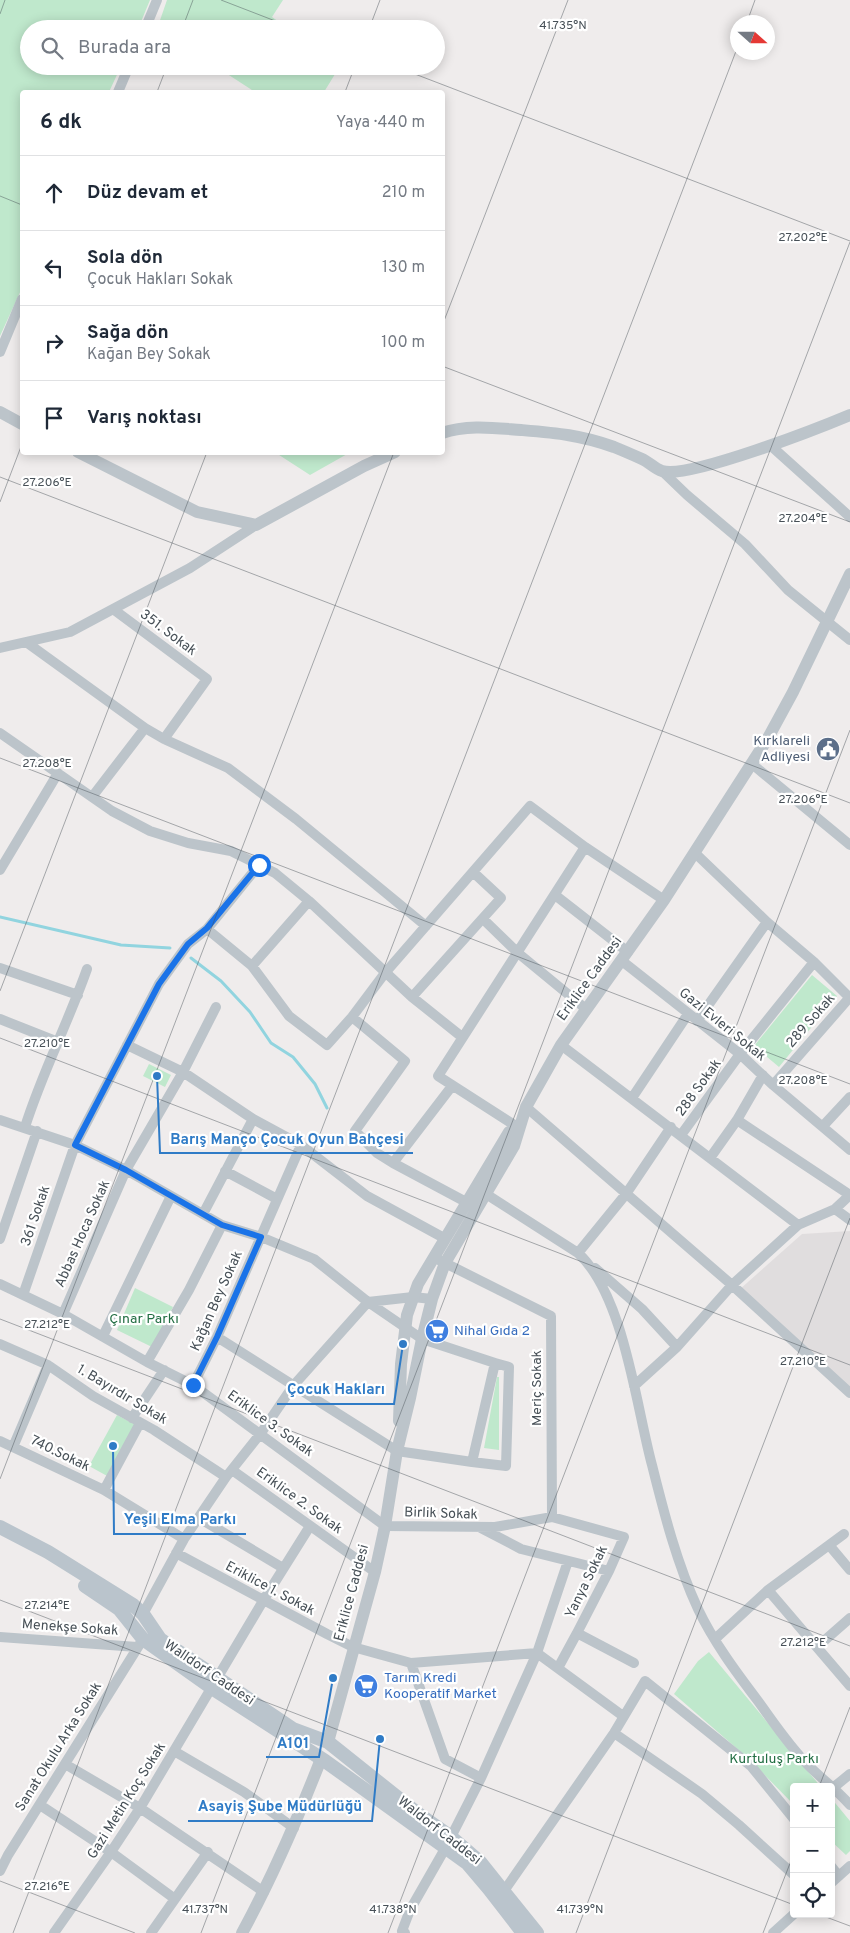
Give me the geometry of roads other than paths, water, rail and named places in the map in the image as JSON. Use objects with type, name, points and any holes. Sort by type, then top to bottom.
[{"type":"main road","name":"Walldorf Caddesi","points":[[0,1528],[48,1552],[133,1605],[143,1614],[160,1639],[214,1684],[323,1760]]},
{"type":"main road","name":"Walldorf Caddesi","points":[[0,1537],[10,1540],[68,1574],[120,1609],[140,1643],[293,1729],[331,1745]]},
{"type":"main road","points":[[323,1760],[317,1752],[318,1747],[323,1742],[331,1745]]},
{"type":"main road","name":"Waldorf Caddesi","points":[[331,1745],[448,1842],[489,1888],[523,1933]]},
{"type":"main road","name":"Waldorf Caddesi","points":[[323,1760],[480,1862],[537,1933]]},
{"type":"street","points":[[149,20],[157,0]]},
{"type":"street","points":[[119,90],[125,75]]},
{"type":"street","points":[[0,352],[20,304]]},
{"type":"street","points":[[0,412],[20,423]]},
{"type":"street","points":[[662,471],[692,468],[770,445],[849,416]]},
{"type":"street","points":[[445,432],[469,428],[492,428],[566,434],[590,439],[643,459],[662,471],[687,495],[745,544],[782,584],[850,640]]},
{"type":"street","points":[[770,445],[850,518]]},
{"type":"street","points":[[84,455],[197,512],[256,525]]},
{"type":"street","points":[[0,648],[70,632],[190,568],[256,525],[364,466],[388,455]]},
{"type":"street","name":"Eriklice Caddesi","points":[[331,1745],[353,1646],[375,1572],[385,1526],[397,1451],[422,1338],[432,1300],[445,1263],[514,1146],[526,1107],[562,1046],[586,1008],[664,900],[752,764],[793,692],[850,574]]},
{"type":"street","name":"351. Sokak","points":[[113,609],[207,679],[164,739]]},
{"type":"street","points":[[26,642],[145,728],[164,739],[228,768],[296,819],[426,926]]},
{"type":"street","points":[[92,797],[145,728]]},
{"type":"street","points":[[0,733],[112,811],[150,831],[188,843],[231,851],[275,873],[309,900],[385,973],[462,1037]]},
{"type":"street","points":[[752,764],[850,845]]},
{"type":"street","points":[[0,870],[58,773]]},
{"type":"street","points":[[207,928],[252,966],[289,1016],[327,1045],[352,1017],[385,973],[530,806],[585,847],[664,900]]},
{"type":"street","points":[[519,1128],[438,1076],[585,847]]},
{"type":"street","points":[[695,853],[766,922],[814,962],[850,997]]},
{"type":"street","name":"361 Sokak","points":[[23,1295],[75,1145],[159,984],[188,944],[207,928],[259,865]]},
{"type":"street","points":[[412,996],[501,898],[473,872]]},
{"type":"street","name":"Gazi Evleri Sokak","points":[[555,895],[688,1014],[740,1054],[773,1085],[850,1150]]},
{"type":"street","points":[[252,966],[309,900]]},
{"type":"street","points":[[483,919],[518,953],[586,1008]]},
{"type":"street","points":[[697,1021],[766,922]]},
{"type":"street","name":"288 Sokak","points":[[681,1136],[740,1054],[814,962]]},
{"type":"street","points":[[0,968],[78,995]]},
{"type":"street","points":[[25,1127],[33,1101],[78,995],[86,969]]},
{"type":"street","name":"289 Sokak","points":[[773,1085],[850,997]]},
{"type":"street","name":"Abbas Hoca Sokak","points":[[63,1314],[126,1170],[183,1072],[216,1007]]},
{"type":"street","points":[[632,1098],[688,1014]]},
{"type":"street","points":[[352,1017],[405,1061],[355,1131],[377,1153],[466,1202]]},
{"type":"street","points":[[0,1018],[58,1042]]},
{"type":"street","points":[[127,1045],[183,1072],[253,1119],[301,1145],[367,1196],[444,1238]]},
{"type":"street","points":[[562,1046],[798,1225]]},
{"type":"street","points":[[710,1158],[737,1120],[763,1075]]},
{"type":"street","points":[[393,1163],[452,1086]]},
{"type":"street","points":[[823,1126],[850,1097]]},
{"type":"street","points":[[526,1107],[732,1285],[850,1393]]},
{"type":"street","points":[[203,1214],[253,1119]]},
{"type":"street","points":[[0,1120],[75,1145],[126,1170],[222,1225],[261,1237],[314,1259],[368,1302],[422,1338],[509,1366],[506,1466],[397,1451],[217,1337]]},
{"type":"street","points":[[634,1386],[677,1347],[732,1285],[798,1225],[835,1209],[850,1195],[737,1120]]},
{"type":"street","points":[[582,1257],[671,1127]]},
{"type":"street","name":"Eriklice Caddesi","points":[[397,1451],[401,1364],[405,1327],[413,1297],[433,1257],[466,1202],[510,1132],[519,1128]]},
{"type":"street","points":[[0,1239],[36,1131]]},
{"type":"street","name":"Kağan Bey Sokak","points":[[193,1385],[217,1337],[301,1145]]},
{"type":"street","points":[[225,1171],[277,1199]]},
{"type":"street","points":[[486,1194],[582,1257],[642,1309],[677,1347]]},
{"type":"street","points":[[104,1336],[171,1196]]},
{"type":"street","points":[[835,1209],[850,1220]]},
{"type":"street","points":[[147,1362],[222,1225]]},
{"type":"street","points":[[433,1257],[445,1263]]},
{"type":"street","points":[[582,1257],[608,1296],[625,1350],[652,1465],[678,1557],[698,1610],[737,1672],[787,1741],[809,1766],[829,1783]]},
{"type":"street","name":"Meriç Sokak","points":[[445,1263],[551,1316],[552,1517]]},
{"type":"street","name":"Eriklice 3. Sokak","points":[[0,1284],[63,1314],[147,1362],[193,1385],[261,1433],[385,1526]]},
{"type":"street","points":[[143,1614],[184,1539],[229,1473],[261,1433],[293,1386],[368,1302],[413,1297],[432,1300]]},
{"type":"street","name":"1. Bayırdır Sokak","points":[[0,1344],[48,1365],[93,1396],[229,1473]]},
{"type":"street","points":[[472,1462],[495,1363]]},
{"type":"street","points":[[13,1447],[48,1365]]},
{"type":"street","points":[[104,1490],[136,1420],[164,1370]]},
{"type":"street","name":"740.Sokak","points":[[0,1441],[104,1490],[184,1539]]},
{"type":"street","name":"Eriklice 2. Sokak","points":[[229,1473],[310,1526],[375,1572]]},
{"type":"street","name":"Yanya Sokak","points":[[479,1527],[496,1527],[552,1517],[624,1537],[577,1633],[634,1663]]},
{"type":"street","points":[[199,1518],[283,1568]]},
{"type":"street","name":"Gazi Metin Koç Sokak","points":[[54,1933],[140,1808],[263,1601],[310,1526]]},
{"type":"street","name":"Birlik Sokak","points":[[385,1526],[479,1527],[522,1549],[609,1571]]},
{"type":"street","points":[[715,1639],[768,1590],[844,1534]]},
{"type":"street","points":[[829,1545],[850,1570]]},
{"type":"street","name":"Eriklice 1. Sokak","points":[[176,1553],[263,1601],[353,1646],[411,1663]]},
{"type":"street","points":[[406,1933],[402,1931],[410,1910],[481,1778],[537,1653],[568,1561]]},
{"type":"street","points":[[768,1590],[850,1686]]},
{"type":"street","points":[[817,1648],[850,1618]]},
{"type":"street","points":[[558,1668],[577,1633]]},
{"type":"street","name":"Menekşe Sokak","points":[[0,1637],[140,1643]]},
{"type":"street","name":"Sanat Okulu Arka Sokak","points":[[0,1871],[8,1855],[140,1643]]},
{"type":"street","points":[[481,1778],[445,1759],[411,1663],[537,1653],[623,1716]]},
{"type":"street","points":[[504,1891],[614,1733],[645,1681],[751,1766],[790,1814]]},
{"type":"street","points":[[614,1733],[702,1794],[792,1873]]},
{"type":"street","points":[[174,1751],[244,1792],[294,1828]]},
{"type":"street","points":[[242,1933],[264,1892],[294,1828],[323,1760]]},
{"type":"street","points":[[65,1764],[140,1808],[208,1852],[264,1892]]},
{"type":"street","points":[[835,1786],[850,1774]]},
{"type":"street","points":[[835,1788],[850,1805]]},
{"type":"street","points":[[40,1805],[111,1852],[175,1899]]},
{"type":"street","points":[[151,1933],[208,1852]]},
{"type":"street","points":[[835,1879],[850,1866]]},
{"type":"street","points":[[772,1933],[790,1917]]},
{"type":"waterway","points":[[0,917],[121,945],[170,948]]},
{"type":"waterway","points":[[191,958],[221,981],[250,1012],[271,1043],[293,1057],[315,1084],[327,1108]]},
{"type":"place","name":"Kırklareli Adliyesi","points":[[828,749]]},
{"type":"place","name":"Barış Manço Çocuk Oyun Bahçesi","points":[[157,1076]]},
{"type":"place","name":"Nihal Gıda 2","points":[[437,1331]]},
{"type":"place","name":"Çocuk Hakları","points":[[403,1344]]},
{"type":"place","name":"Yeşil Elma Parkı","points":[[113,1446]]},
{"type":"place","name":"A101","points":[[333,1678]]},
{"type":"place","name":"Tarım Kredi Kooperatif Market","points":[[366,1686]]},
{"type":"place","name":"Asayiş Şube Müdürlüğü","points":[[380,1739]]},
{"type":"park label","name":"Çınar Parkı","points":[[144,1319]]},
{"type":"park label","name":"Kurtuluş Parkı","points":[[774,1759]]}]
